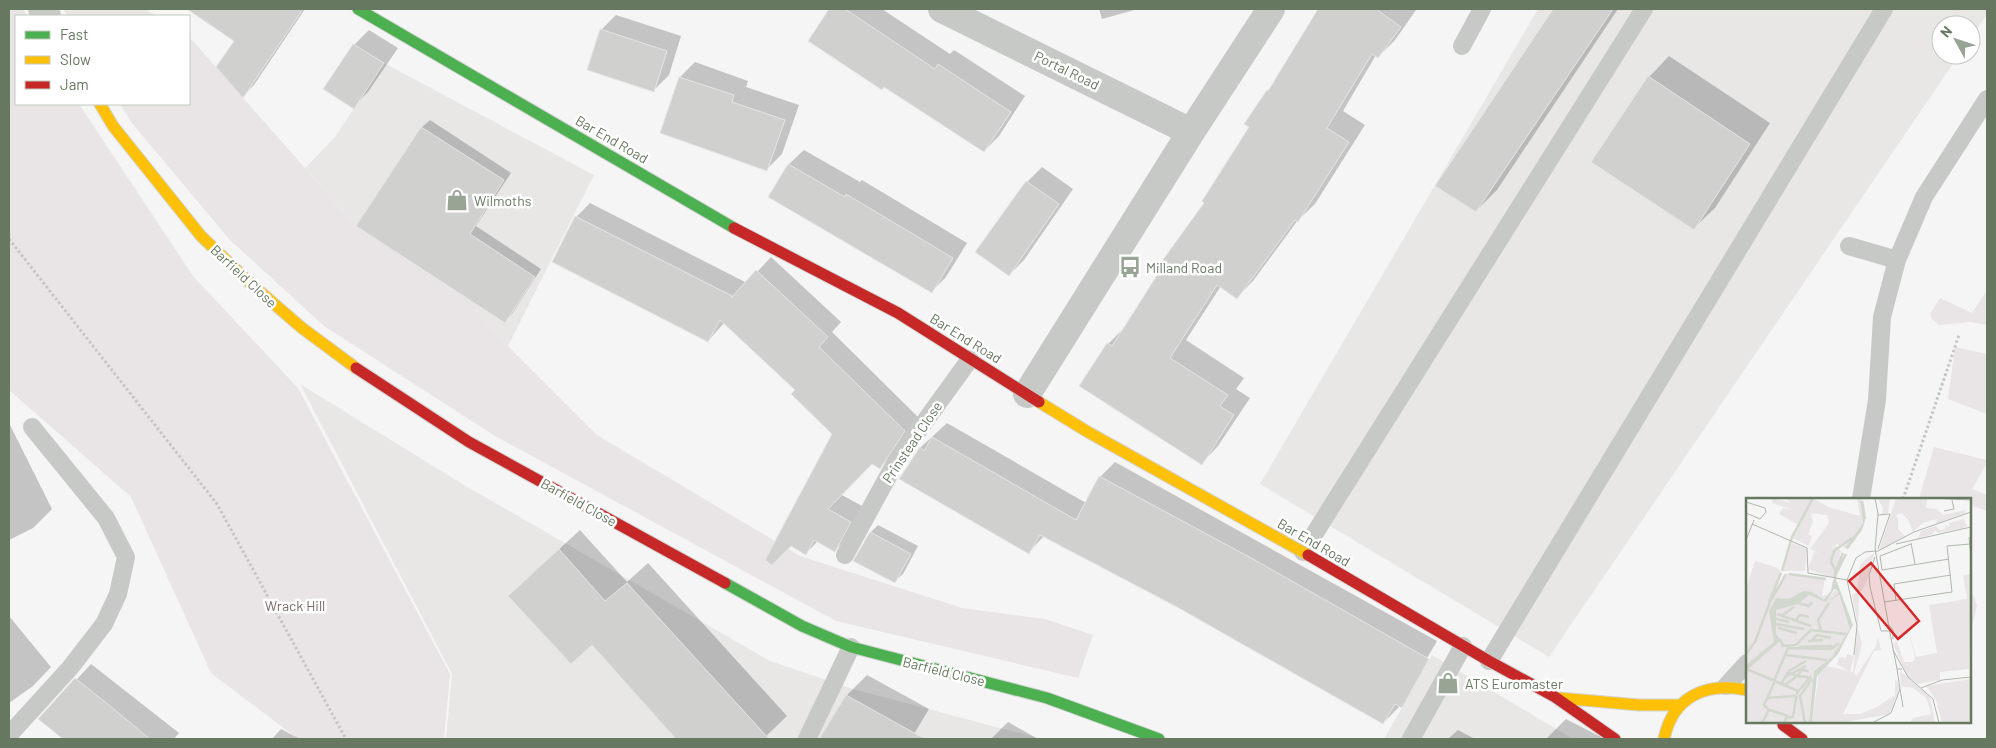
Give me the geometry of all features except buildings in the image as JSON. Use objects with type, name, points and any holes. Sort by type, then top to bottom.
[{"type":"main road","name":"Bar End Road","points":[[358,9],[720,220],[888,307],[1088,432],[1303,552],[1489,661],[1555,697],[1615,739]]},
{"type":"main road","name":"Barfield Close","points":[[101,105],[113,126],[201,236],[251,284],[302,328],[370,378],[469,442],[802,626],[850,646],[1047,698],[1126,733],[1159,739]]},
{"type":"main road","points":[[1664,739],[1670,719],[1680,705],[1693,694],[1709,688],[1726,686],[1746,690]]},
{"type":"main road","name":"Bar End Road","points":[[1555,697],[1639,705],[1680,705]]},
{"type":"main road","points":[[1782,723],[1787,739]]},
{"type":"main road","points":[[1782,723],[1802,739]]},
{"type":"street","name":"Portal Road","points":[[942,9],[1192,132]]},
{"type":"street","points":[[1027,394],[1271,9]]},
{"type":"lane","points":[[1462,46],[1482,9]]},
{"type":"lane","points":[[1303,552],[1644,9]]},
{"type":"lane","points":[[1489,661],[1884,9]]},
{"type":"lane","points":[[1861,498],[1877,400],[1882,317],[1897,260],[1924,197],[1987,99]]},
{"type":"lane","points":[[1849,246],[1897,260]]},
{"type":"lane","name":"Prinstead Close","points":[[845,554],[897,460],[970,359]]},
{"type":"lane","points":[[9,735],[70,668],[104,624],[118,594],[126,557],[106,518],[32,427]]},
{"type":"lane","points":[[808,739],[850,646]]},
{"type":"lane","points":[[1411,739],[1463,646]]},
{"type":"lane","points":[[1726,686],[1746,664]]},
{"type":"path","points":[[9,239],[217,504],[346,739]]},
{"type":"path","points":[[1903,498],[1960,335]]},
{"type":"shaded area","points":[[1538,9],[1987,9],[1987,14],[1981,23],[1981,15],[1931,15],[1931,65],[1952,65],[1549,657],[1260,484]]},
{"type":"shaded area","name":"Wilmoths","points":[[384,63],[594,175],[508,346],[465,297],[356,226],[305,168],[335,137]]},
{"type":"shaded area","points":[[300,384],[464,485],[770,661],[853,689],[1042,739],[446,739],[452,674]]},
{"type":"shaded area","name":"ATS Euromaster","points":[[1432,655],[1573,739],[1384,739]]},
{"type":"green space","name":"Wrack Hill","points":[[9,9],[23,9],[26,15],[15,15],[15,105],[80,105],[193,276],[298,388],[450,674],[444,739],[298,739],[211,673],[131,497],[9,390]]},
{"type":"green space","points":[[63,9],[145,9],[154,15],[66,15]]},
{"type":"green space","points":[[190,39],[356,226],[465,297],[508,346],[597,435],[800,556],[962,608],[1045,619],[1093,635],[1078,678],[836,621],[495,436],[324,326],[229,239],[131,122],[121,105],[190,105]]},
{"type":"green space","points":[[1987,290],[1987,325],[1971,322],[1939,325],[1932,319],[1930,314],[1940,298],[1972,313]]},
{"type":"green space","points":[[1955,347],[1987,354],[1987,414],[1948,399]]},
{"type":"green space","points":[[1934,447],[1987,460],[1972,489],[1987,495],[1987,511],[1971,505],[1971,498],[1919,498]]},
{"type":"green space","points":[[1971,590],[1977,605],[1971,626]]},
{"type":"traffic: fast","points":[[358,9],[734,228]]},
{"type":"traffic: fast","points":[[725,583],[802,626],[851,647],[1047,698],[1159,739]]},
{"type":"traffic: slow","points":[[101,105],[113,126],[201,236],[251,284],[302,328],[356,368]]},
{"type":"traffic: slow","points":[[1039,402],[1088,432],[1308,555]]},
{"type":"traffic: slow","points":[[1664,739],[1668,724],[1675,712],[1683,702],[1694,695],[1718,688],[1746,690]]},
{"type":"traffic: slow","points":[[1559,698],[1639,705],[1680,705]]},
{"type":"traffic: jam","points":[[734,228],[898,313],[1039,402]]},
{"type":"traffic: jam","points":[[356,368],[469,442],[725,583]]},
{"type":"traffic: jam","points":[[1308,555],[1489,661],[1555,697],[1615,739]]},
{"type":"traffic: jam","points":[[1783,725],[1802,739]]},
{"type":"place","name":"Wilmoths","points":[[457,200]]},
{"type":"place","name":"Milland Road","points":[[1130,267]]},
{"type":"place","name":"ATS Euromaster","points":[[1448,683]]}]
